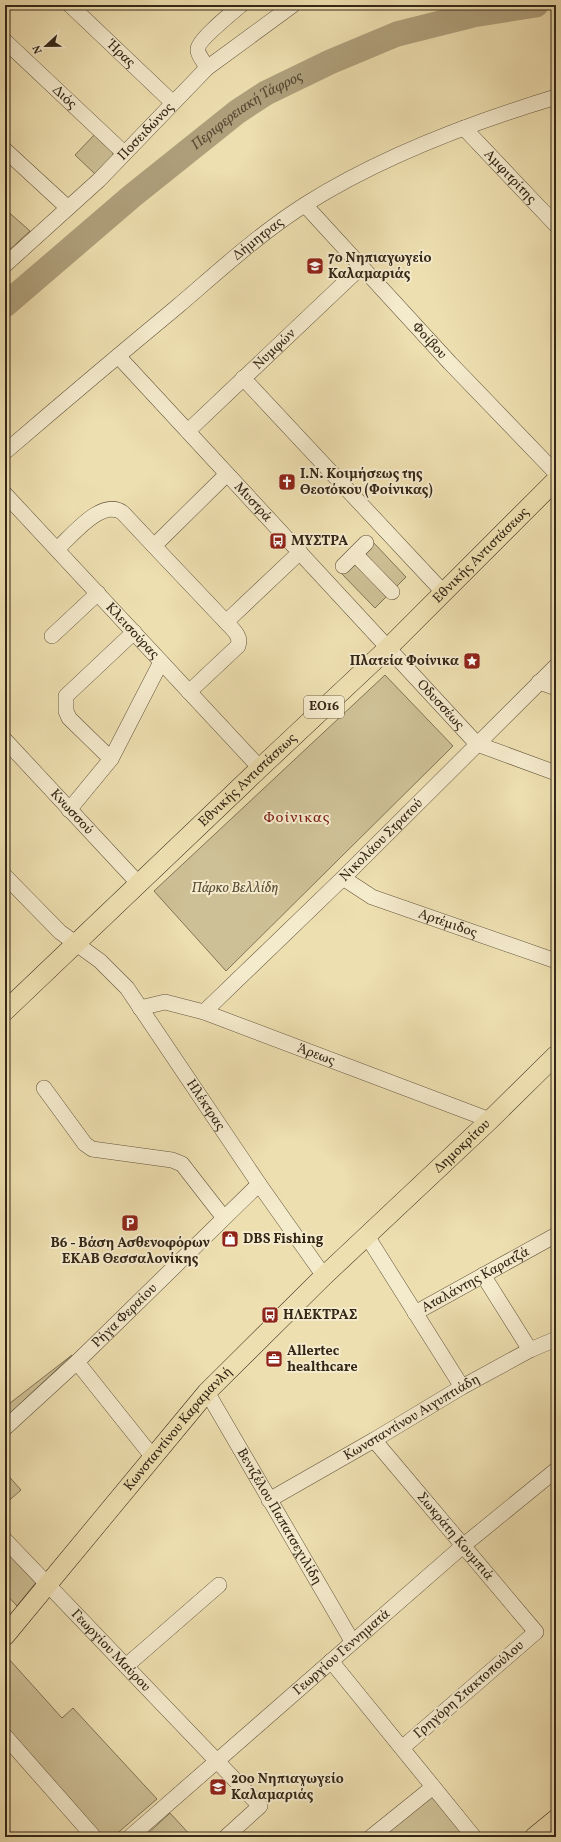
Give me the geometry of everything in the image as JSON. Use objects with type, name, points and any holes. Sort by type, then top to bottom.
[{"type":"main road","name":"Εθνικής Αντιστάσεως","points":[[5,1011],[389,647],[556,480]]},
{"type":"main road","name":"Δημοκρίτου","points":[[367,1236],[556,1056]]},
{"type":"main road","name":"Κωνσταντίνου Καραμανλή","points":[[5,1636],[152,1456],[207,1392],[324,1276],[367,1236]]},
{"type":"main road","points":[[534,1837],[556,1819]]},
{"type":"street","name":"Ήρας","points":[[70,5],[173,103]]},
{"type":"street","points":[[207,68],[205,61],[198,52],[198,47],[205,37],[241,5]]},
{"type":"street","name":"Ποσειδώνος","points":[[5,265],[99,180],[207,68],[287,6]]},
{"type":"street","name":"Διός","points":[[5,40],[124,153]]},
{"type":"street","name":"Δήμητρας","points":[[5,452],[253,242],[305,205],[384,163],[464,128],[556,97]]},
{"type":"street","name":"Αμφιτρίτης","points":[[464,128],[556,225]]},
{"type":"street","points":[[5,150],[68,208]]},
{"type":"street","name":"Φοίβου","points":[[305,205],[450,364],[556,473]]},
{"type":"street","name":"Νυμφών","points":[[188,431],[361,267]]},
{"type":"street","name":"Μυστρά","points":[[118,356],[389,647]]},
{"type":"street","points":[[243,378],[444,593]]},
{"type":"street","points":[[154,546],[227,474]]},
{"type":"street","name":"Κλεισούρας","points":[[5,494],[260,768]]},
{"type":"street","points":[[57,549],[94,515],[109,509],[120,510],[226,622],[239,637],[240,641],[238,646],[190,692]]},
{"type":"street","points":[[343,566],[366,543]]},
{"type":"street","points":[[226,622],[300,552]]},
{"type":"street","points":[[355,554],[392,592]]},
{"type":"street","points":[[52,636],[98,593]]},
{"type":"street","points":[[111,759],[69,718],[66,711],[66,696],[134,632]]},
{"type":"street","name":"Οδυσσέως","points":[[389,647],[477,744]]},
{"type":"street","points":[[69,810],[111,759],[161,662]]},
{"type":"street","name":"Νικολάου Στρατού","points":[[204,1012],[343,878],[556,666]]},
{"type":"street","points":[[540,682],[556,688]]},
{"type":"street","name":"Κνωσσού","points":[[5,740],[139,884]]},
{"type":"street","points":[[477,744],[556,773]]},
{"type":"street","name":"Ηλέκτρας","points":[[5,876],[60,932],[100,961],[118,979],[140,1008],[259,1184],[324,1276]]},
{"type":"street","name":"Αρτέμιδος","points":[[343,878],[372,897],[556,961]]},
{"type":"street","name":"Άρεως","points":[[140,1008],[165,1002],[204,1012],[490,1120]]},
{"type":"street","points":[[44,1088],[85,1144],[92,1149],[172,1160],[182,1164],[224,1218]]},
{"type":"street","name":"Ρήγα Φεραίου","points":[[5,1428],[77,1362],[259,1184]]},
{"type":"street","name":"Αταλάντης Καρατζά","points":[[415,1313],[556,1235]]},
{"type":"street","points":[[367,1236],[462,1387]]},
{"type":"street","points":[[483,1275],[530,1350]]},
{"type":"street","name":"Κωνσταντίνου Αιγυπτιάδη","points":[[269,1500],[374,1440],[462,1387],[530,1350],[556,1339]]},
{"type":"street","points":[[77,1362],[152,1456]]},
{"type":"street","name":"Βενιζέλου Παπατσεχιλίδη","points":[[207,1392],[352,1641]]},
{"type":"street","name":"Σωκράτη Κουμπιά","points":[[374,1440],[536,1632]]},
{"type":"street","name":"Γεωργίου Γεννηματά","points":[[130,1837],[352,1641],[464,1545],[556,1470]]},
{"type":"street","name":"Γεωργίου Μαύρου","points":[[5,1540],[260,1806],[226,1837]]},
{"type":"street","points":[[126,1666],[219,1585]]},
{"type":"street","name":"Γρηγόρη Στακτοπούλου","points":[[402,1748],[536,1632]]},
{"type":"street","points":[[330,1661],[474,1837]]},
{"type":"street","points":[[5,1736],[94,1837]]},
{"type":"street","points":[[371,1837],[433,1786]]},
{"type":"green space","points":[[97,132],[113,153],[113,156],[95,174],[75,155]]},
{"type":"green space","points":[[5,209],[30,231],[5,254]]},
{"type":"green space","points":[[373,542],[406,577],[394,589],[364,557]]},
{"type":"green space","points":[[357,564],[387,596],[375,608],[341,573]]},
{"type":"green space","name":"Πάρκο Βελλίδη","points":[[385,675],[453,746],[226,971],[154,891]]},
{"type":"green space","points":[[72,1355],[5,1418],[5,1407]]},
{"type":"green space","points":[[5,1472],[21,1490],[5,1504]]},
{"type":"green space","points":[[5,1546],[38,1580],[17,1606],[5,1593]]},
{"type":"green space","points":[[8,1658],[62,1718],[73,1708],[157,1799],[113,1837],[102,1837],[5,1725],[5,1662]]},
{"type":"green space","points":[[431,1794],[466,1837],[380,1837]]},
{"type":"green space","points":[[170,1813],[192,1837],[144,1837]]},
{"type":"waterway","name":"Περιφερειακή Τάφρος","points":[[5,305],[132,196],[237,112],[266,93],[330,62],[397,34],[473,15],[536,5]]},
{"type":"place","name":"7ο Νηπιαγωγείο Καλαμαριάς","points":[[315,266]]},
{"type":"place","name":"Ι.Ν. Κοιμήσεως της Θεοτόκου (Φοίνικας)","points":[[287,482]]},
{"type":"place","name":"ΜΥΣΤΡΑ","points":[[278,541]]},
{"type":"place","name":"Πλατεία Φοίνικα","points":[[472,661]]},
{"type":"place","name":"Β6 - Βάση Ασθενοφόρων ΕΚΑΒ Θεσσαλονίκης","points":[[130,1223]]},
{"type":"place","name":"DBS Fishing","points":[[230,1239]]},
{"type":"place","name":"ΗΛΕΚΤΡΑΣ","points":[[270,1315]]},
{"type":"place","name":"Allertec healthcare","points":[[274,1359]]},
{"type":"place","name":"20ο Νηπιαγωγείο Καλαμαριάς","points":[[218,1787]]},
{"type":"district","name":"Φοίνικας","points":[[297,818]]}]
